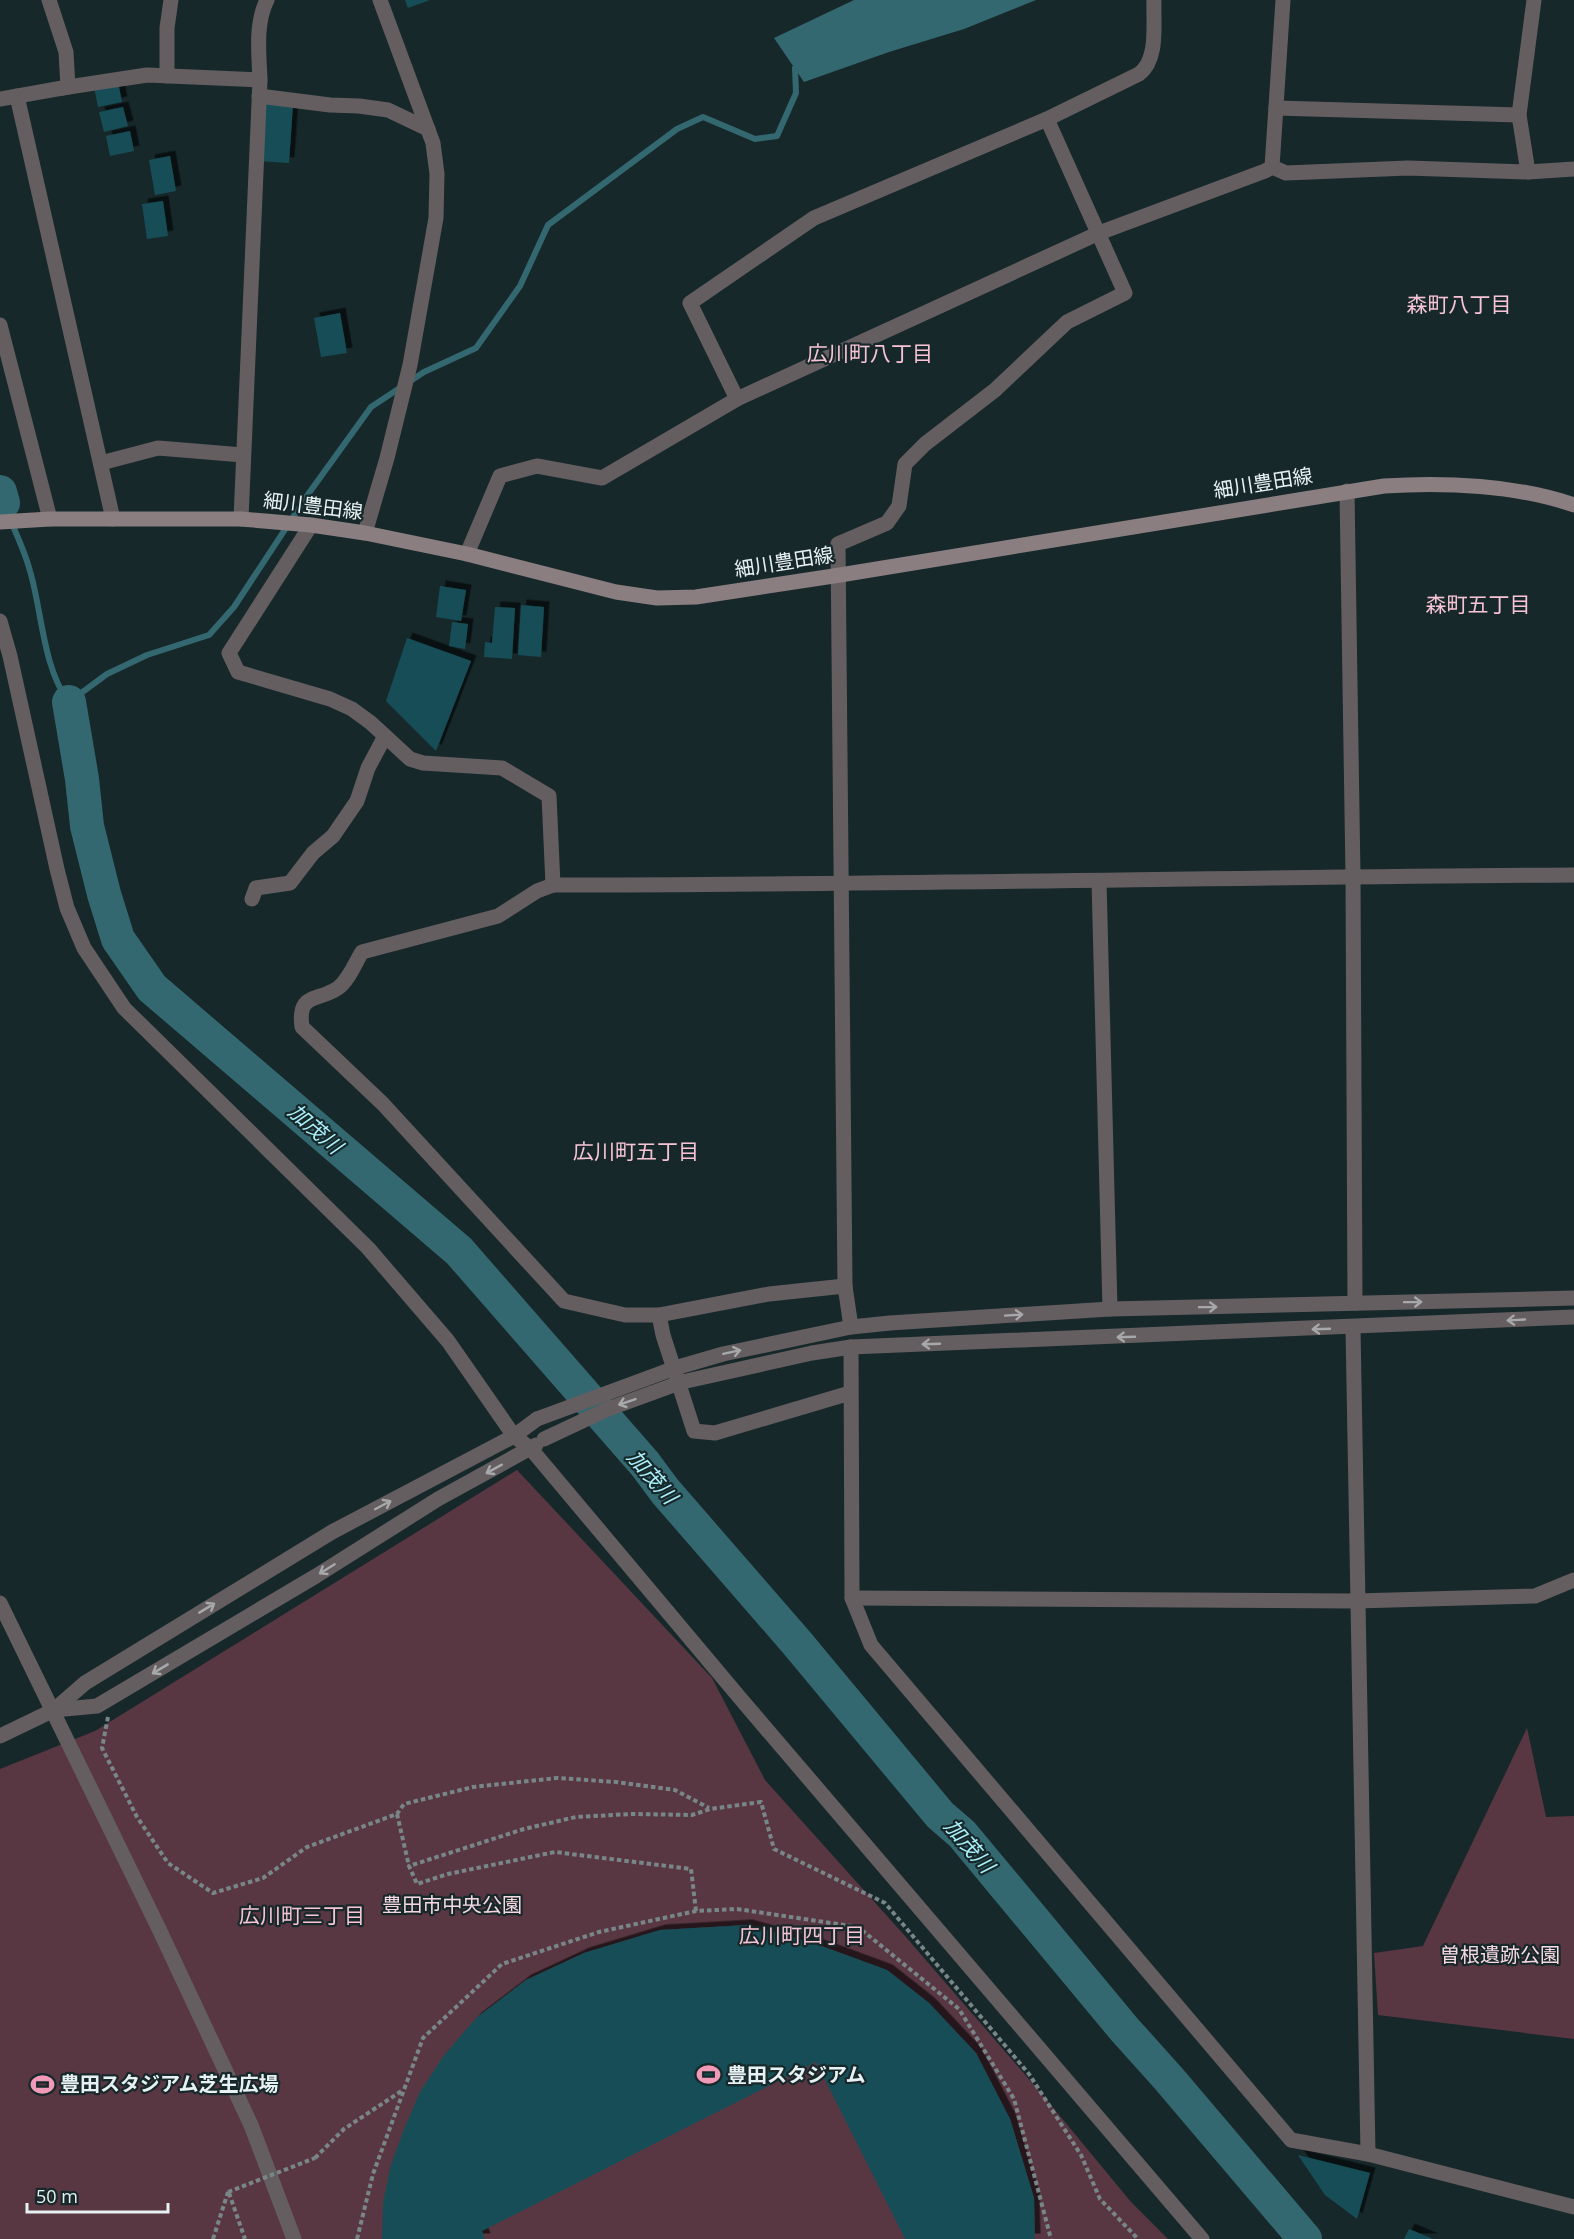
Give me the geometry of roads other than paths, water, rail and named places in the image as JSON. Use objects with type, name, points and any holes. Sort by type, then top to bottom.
[{"type":"main road","name":"細川豊田線","points":[[0,522],[50,519],[241,519],[311,525],[364,533],[467,554],[616,592],[657,598],[696,597],[840,575],[1347,491],[1418,484],[1484,487],[1574,505]]},
{"type":"street","points":[[0,99],[68,87],[66,52],[49,0]]},
{"type":"street","points":[[167,76],[167,28],[171,0]]},
{"type":"street","points":[[241,519],[260,80],[259,34],[263,9],[267,0]]},
{"type":"street","points":[[364,533],[387,458],[401,401],[436,218],[437,174],[433,143],[380,0]]},
{"type":"street","points":[[737,399],[690,303],[814,218],[1047,118],[1139,74],[1147,68],[1151,60],[1154,0]]},
{"type":"street","points":[[1272,166],[1283,0]]},
{"type":"street","points":[[1528,172],[1520,115],[1534,0]]},
{"type":"street","points":[[62,88],[147,75],[260,80]]},
{"type":"street","points":[[17,96],[113,519]]},
{"type":"street","points":[[259,96],[388,110],[428,129]]},
{"type":"street","points":[[1276,108],[1520,115]]},
{"type":"street","points":[[850,1327],[845,1286],[838,544],[887,523],[899,506],[905,464],[925,444],[995,390],[1067,322],[1125,293],[1047,118]]},
{"type":"street","points":[[1272,166],[1286,173],[1408,168],[1528,172],[1574,169]]},
{"type":"street","points":[[467,554],[500,476],[537,466],[602,478],[737,399],[1100,233],[1255,175],[1272,166]]},
{"type":"street","points":[[0,325],[50,519]]},
{"type":"street","points":[[101,464],[158,448],[243,455]]},
{"type":"street","points":[[1347,491],[1353,876],[1355,1303]]},
{"type":"street","points":[[311,525],[229,653],[238,672],[330,699],[352,709],[410,759],[423,763],[502,768],[549,796],[553,885]]},
{"type":"street","points":[[0,621],[68,908],[84,948],[124,1008],[368,1248],[448,1341],[514,1436],[531,1449],[740,1698],[1202,2239]]},
{"type":"street","points":[[252,899],[256,888],[291,883],[313,852],[333,836],[357,801],[368,768],[385,736]]},
{"type":"street","points":[[845,1286],[769,1294],[659,1315],[625,1315],[564,1301],[383,1104],[302,1027],[300,1016],[303,1005],[311,998],[338,988],[345,982],[362,952],[498,916],[537,891],[553,885],[842,885],[1353,876],[1574,875]]},
{"type":"street","points":[[1100,881],[1110,1309]]},
{"type":"street","points":[[0,1736],[54,1710],[85,1683],[332,1532],[514,1436],[537,1419],[675,1368],[723,1354],[850,1327],[1110,1309],[1574,1298]]},
{"type":"street","points":[[659,1315],[663,1335],[694,1431],[715,1433],[850,1393]]},
{"type":"street","points":[[54,1710],[97,1706],[316,1576],[438,1499],[531,1449],[544,1439],[608,1409],[682,1382],[812,1353],[851,1347],[1353,1328],[1574,1317]]},
{"type":"street","points":[[1353,1328],[1356,1601],[1368,2154]]},
{"type":"street","points":[[851,1347],[852,1598],[871,1645],[1291,2140],[1368,2154],[1574,2207]]},
{"type":"street","points":[[852,1598],[1356,1601],[1535,1596],[1574,1580]]},
{"type":"street","points":[[0,1603],[54,1710],[251,2125],[294,2239]]},
{"type":"water","points":[[854,0],[1036,0],[964,29],[804,82],[774,38]]},
{"type":"waterway","points":[[3,503],[27,562],[48,657],[60,689],[69,702],[107,674],[147,655],[209,635],[234,607],[309,493],[371,407],[424,372],[476,348],[520,286],[548,225],[677,129],[703,117],[755,139],[777,136],[796,93],[795,68]]},
{"type":"waterway","name":"加茂川","points":[[0,492],[3,503]]},
{"type":"waterway","name":"加茂川","points":[[69,702],[82,779],[87,826],[104,894],[118,939],[152,988],[459,1251],[645,1464],[665,1491],[797,1643],[940,1815],[962,1834],[1125,2030],[1305,2239]]},
{"type":"place","name":"豊田スタジアム","points":[[709,2075]]},
{"type":"place","name":"豊田スタジアム芝生広場","points":[[42,2084]]},
{"type":"district","name":"森町八丁目","points":[[1459,305]]},
{"type":"district","name":"広川町八丁目","points":[[870,354]]},
{"type":"district","name":"森町五丁目","points":[[1478,605]]},
{"type":"district","name":"広川町五丁目","points":[[636,1152]]},
{"type":"district","name":"広川町三丁目","points":[[302,1916]]},
{"type":"district","name":"広川町四丁目","points":[[802,1936]]},
{"type":"park label","name":"豊田市中央公園","points":[[452,1905]]},
{"type":"park label","name":"曽根遺跡公園","points":[[1500,1955]]}]
